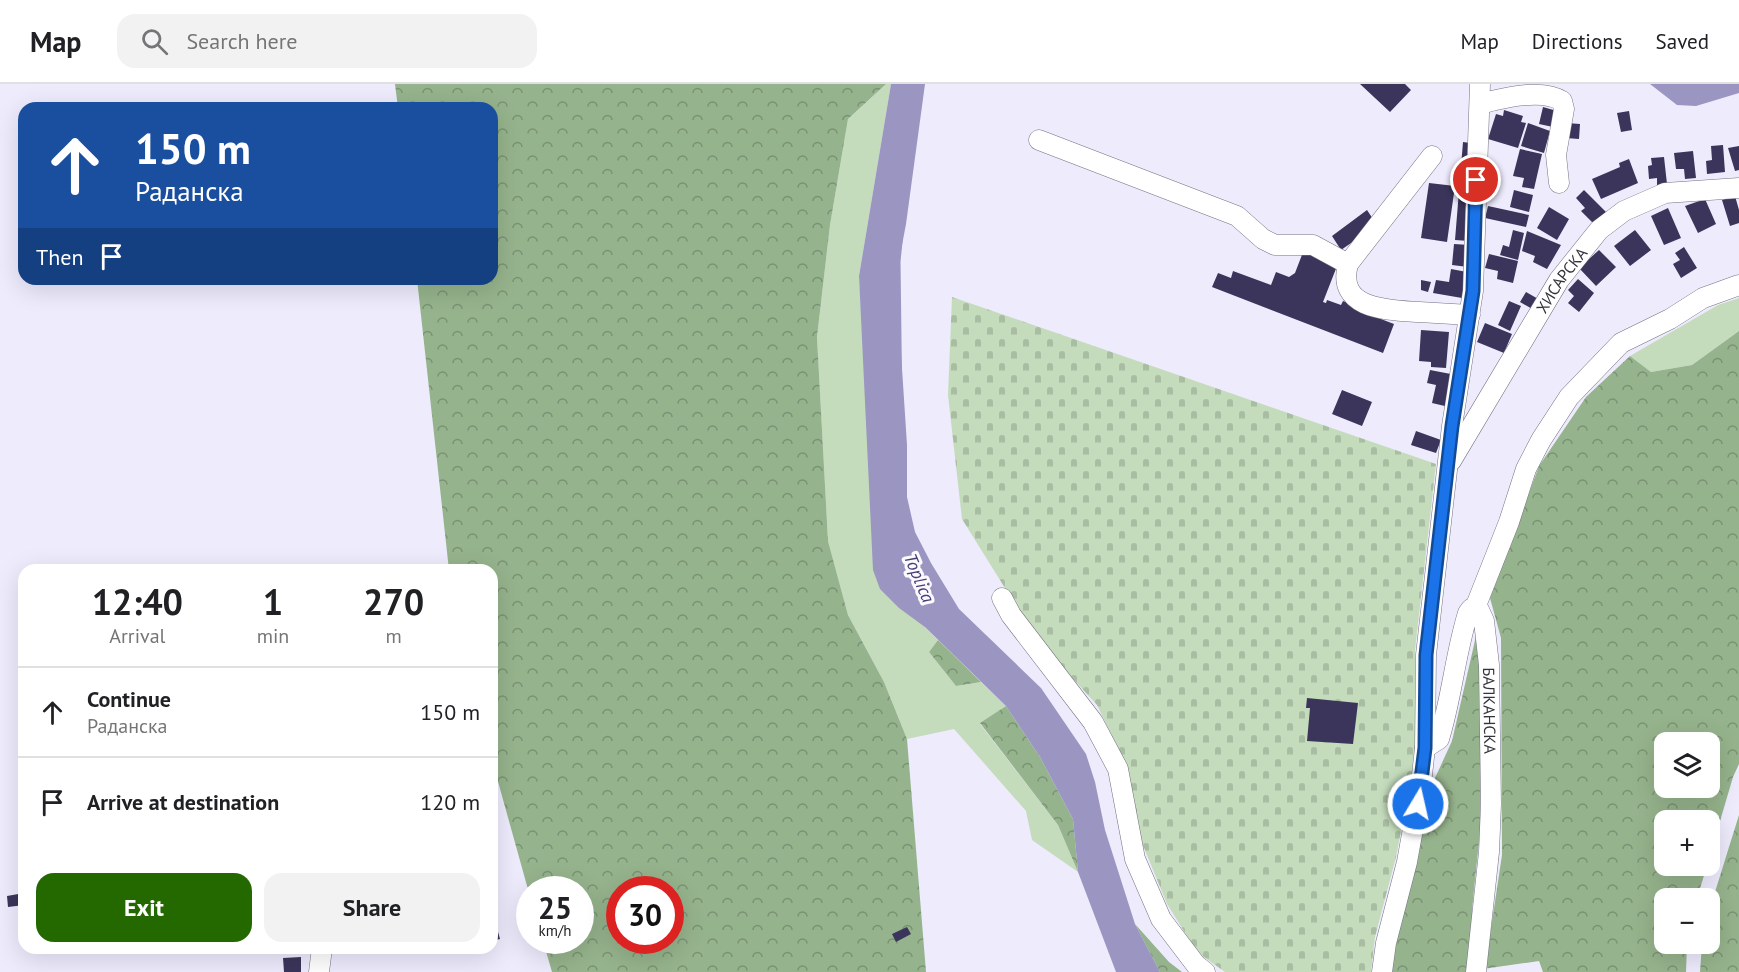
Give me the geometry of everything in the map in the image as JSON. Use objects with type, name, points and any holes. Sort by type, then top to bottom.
[{"type":"street","points":[[1382,972],[1386,943],[1407,862],[1425,748],[1426,655],[1452,426],[1473,291],[1480,84]]},
{"type":"street","points":[[1480,104],[1506,97],[1545,95],[1562,101],[1564,109],[1556,155],[1559,183]]},
{"type":"street","points":[[1039,140],[1238,216],[1263,239],[1275,244],[1313,245],[1348,264]]},
{"type":"street","points":[[1432,156],[1348,264],[1346,279],[1349,290],[1355,297],[1370,306],[1388,310],[1470,315]]},
{"type":"street","name":"ХИСАРСКА","points":[[1449,463],[1559,280],[1599,230],[1624,211],[1665,193],[1739,188]]},
{"type":"street","points":[[1475,609],[1509,522],[1526,468],[1569,397],[1621,344],[1670,319],[1703,298],[1739,285]]},
{"type":"street","points":[[1002,598],[1011,615],[1093,722],[1118,770],[1135,859],[1161,919],[1196,965],[1205,972]]},
{"type":"street","name":"БАЛКАНСКА","points":[[1425,748],[1439,739],[1448,703],[1457,647],[1467,613],[1475,609],[1481,612],[1486,632],[1490,699],[1491,794],[1489,852],[1476,972]]},
{"type":"street","points":[[319,972],[321,954]]},
{"type":"green space","points":[[395,84],[886,84],[848,119],[830,225],[817,337],[828,541],[848,615],[884,682],[907,739],[926,972],[552,972],[547,954],[594,954],[594,876],[524,876],[498,782],[498,564],[448,564],[418,285],[498,285],[498,102],[397,102]]},
{"type":"green space","points":[[886,84],[891,84],[859,276],[861,308],[925,627],[938,640],[929,652],[956,686],[981,682],[1006,706],[980,724],[1058,825],[1078,872],[1032,840],[1026,811],[954,729],[907,739],[884,682],[848,615],[828,541],[817,337],[830,225],[848,119]]},
{"type":"green space","points":[[952,297],[1436,464],[1415,650],[1415,743],[1411,779],[1396,857],[1375,937],[1371,972],[1225,972],[1197,952],[1167,904],[1140,838],[1125,763],[1097,705],[1036,638],[962,519],[948,395]]},
{"type":"green space","points":[[1739,298],[1739,331],[1692,365],[1651,372],[1630,356],[1718,305]]},
{"type":"green space","points":[[1739,331],[1739,764],[1720,821],[1720,810],[1654,810],[1654,876],[1704,876],[1700,888],[1654,888],[1654,954],[1687,954],[1686,972],[1543,972],[1539,961],[1476,970],[1475,972],[1391,972],[1395,943],[1415,866],[1430,789],[1452,741],[1476,636],[1482,696],[1480,832],[1472,909],[1479,928],[1477,967],[1490,935],[1502,855],[1501,638],[1490,598],[1539,466],[1586,397],[1630,356],[1651,372],[1692,365]]},
{"type":"green space","points":[[938,640],[981,682],[956,686],[929,652]]},
{"type":"green space","points":[[1006,706],[1040,757],[1073,819],[1078,872],[1058,825],[980,723]]},
{"type":"green space","points":[[1739,815],[1739,972],[1700,972],[1701,954],[1720,954],[1720,888],[1716,888]]},
{"type":"green space","points":[[1135,924],[1169,962],[1182,972],[1160,972]]},
{"type":"water","points":[[891,84],[925,84],[906,224],[896,277],[907,445],[907,497],[915,532],[959,609],[1041,688],[1086,754],[1095,782],[1105,830],[1135,924],[1160,972],[1116,972],[1078,872],[1073,819],[1040,757],[1006,706],[925,627],[899,608],[880,589],[873,570],[859,276]],"holes":[[[888,278],[896,371],[894,391],[889,384],[879,325],[882,279]]]},
{"type":"water","points":[[1650,84],[1739,84],[1739,93],[1696,106],[1677,105]]},
{"type":"building","points":[[1360,84],[1405,84],[1411,90],[1390,112]]},
{"type":"building","points":[[1543,107],[1557,111],[1553,127],[1539,124]]},
{"type":"building","points":[[1504,110],[1523,116],[1521,122],[1526,123],[1518,148],[1488,139],[1496,114],[1503,116]]},
{"type":"building","points":[[1629,111],[1632,130],[1621,132],[1617,113]]},
{"type":"building","points":[[1528,123],[1550,131],[1544,153],[1521,146]]},
{"type":"building","points":[[1567,123],[1580,124],[1579,139],[1566,138]]},
{"type":"building","points":[[1463,142],[1477,144],[1469,241],[1455,240]]},
{"type":"building","points":[[1723,145],[1725,172],[1707,174],[1706,161],[1712,160],[1711,146]]},
{"type":"building","points":[[1739,146],[1739,170],[1735,171],[1728,148]]},
{"type":"building","points":[[1520,149],[1542,154],[1534,189],[1522,187],[1524,178],[1513,176]]},
{"type":"building","points":[[1693,151],[1696,178],[1685,179],[1684,169],[1676,169],[1674,153]]},
{"type":"building","points":[[1664,157],[1667,184],[1657,185],[1657,178],[1649,179],[1648,166],[1652,165],[1651,158]]},
{"type":"building","points":[[1629,159],[1638,183],[1601,199],[1592,179],[1620,167],[1619,163]]},
{"type":"building","points":[[1429,183],[1455,186],[1447,242],[1421,238]]},
{"type":"building","points":[[1514,190],[1533,195],[1529,212],[1510,207]]},
{"type":"building","points":[[1584,190],[1608,214],[1596,226],[1581,211],[1585,208],[1576,198]]},
{"type":"building","points":[[1735,196],[1739,210],[1739,223],[1730,226],[1722,200]]},
{"type":"building","points":[[1705,199],[1716,224],[1698,233],[1685,206]]},
{"type":"building","points":[[1488,206],[1529,215],[1526,227],[1485,218]]},
{"type":"building","points":[[1549,207],[1569,219],[1557,240],[1537,228]]},
{"type":"building","points":[[1668,208],[1681,238],[1664,245],[1651,216]]},
{"type":"building","points":[[1367,210],[1377,225],[1341,250],[1332,236]]},
{"type":"building","points":[[1513,230],[1524,233],[1518,260],[1500,255],[1503,245],[1509,247]]},
{"type":"building","points":[[1635,230],[1651,250],[1630,266],[1614,246]]},
{"type":"building","points":[[1527,231],[1561,245],[1547,269],[1533,262],[1535,256],[1522,251]]},
{"type":"building","points":[[1454,244],[1470,245],[1468,267],[1452,265]]},
{"type":"building","points":[[1305,247],[1339,261],[1323,302],[1326,303],[1327,300],[1341,305],[1343,301],[1374,313],[1373,316],[1394,324],[1383,353],[1212,287],[1218,273],[1231,278],[1233,271],[1271,285],[1276,272],[1289,277],[1295,273]]},
{"type":"building","points":[[1684,247],[1697,268],[1681,278],[1673,264],[1680,260],[1675,253]]},
{"type":"building","points":[[1599,250],[1616,267],[1596,286],[1579,268]]},
{"type":"building","points":[[1489,254],[1518,261],[1513,283],[1497,279],[1498,271],[1485,268]]},
{"type":"building","points":[[1451,269],[1467,272],[1462,298],[1433,293],[1436,280],[1449,282]]},
{"type":"building","points":[[1578,279],[1594,293],[1579,312],[1568,303],[1574,296],[1568,290]]},
{"type":"building","points":[[1421,280],[1431,282],[1428,292],[1421,290]]},
{"type":"building","points":[[1526,292],[1540,300],[1534,310],[1520,302]]},
{"type":"building","points":[[1509,301],[1521,306],[1510,331],[1498,325]]},
{"type":"building","points":[[1485,323],[1512,334],[1504,353],[1477,342]]},
{"type":"building","points":[[1421,330],[1449,332],[1446,368],[1431,367],[1431,362],[1419,361]]},
{"type":"building","points":[[1430,370],[1456,375],[1449,407],[1432,403],[1436,385],[1427,383]]},
{"type":"building","points":[[1342,390],[1372,402],[1362,426],[1332,414]]},
{"type":"building","points":[[1416,431],[1441,440],[1436,453],[1411,445]]},
{"type":"building","points":[[1307,698],[1358,703],[1353,744],[1307,741],[1310,708],[1306,708]]},
{"type":"building","points":[[18,894],[18,906],[8,907],[7,896]]},
{"type":"building","points":[[907,927],[911,934],[896,942],[892,934]]},
{"type":"building","points":[[301,957],[301,972],[284,972],[283,958]]},
{"type":"waterway","name":"Toplica","points":[[889,241],[887,261],[889,419]]},
{"type":"route","points":[[1418,804],[1425,748],[1426,655],[1452,426],[1463,368],[1473,291],[1476,180]]}]
